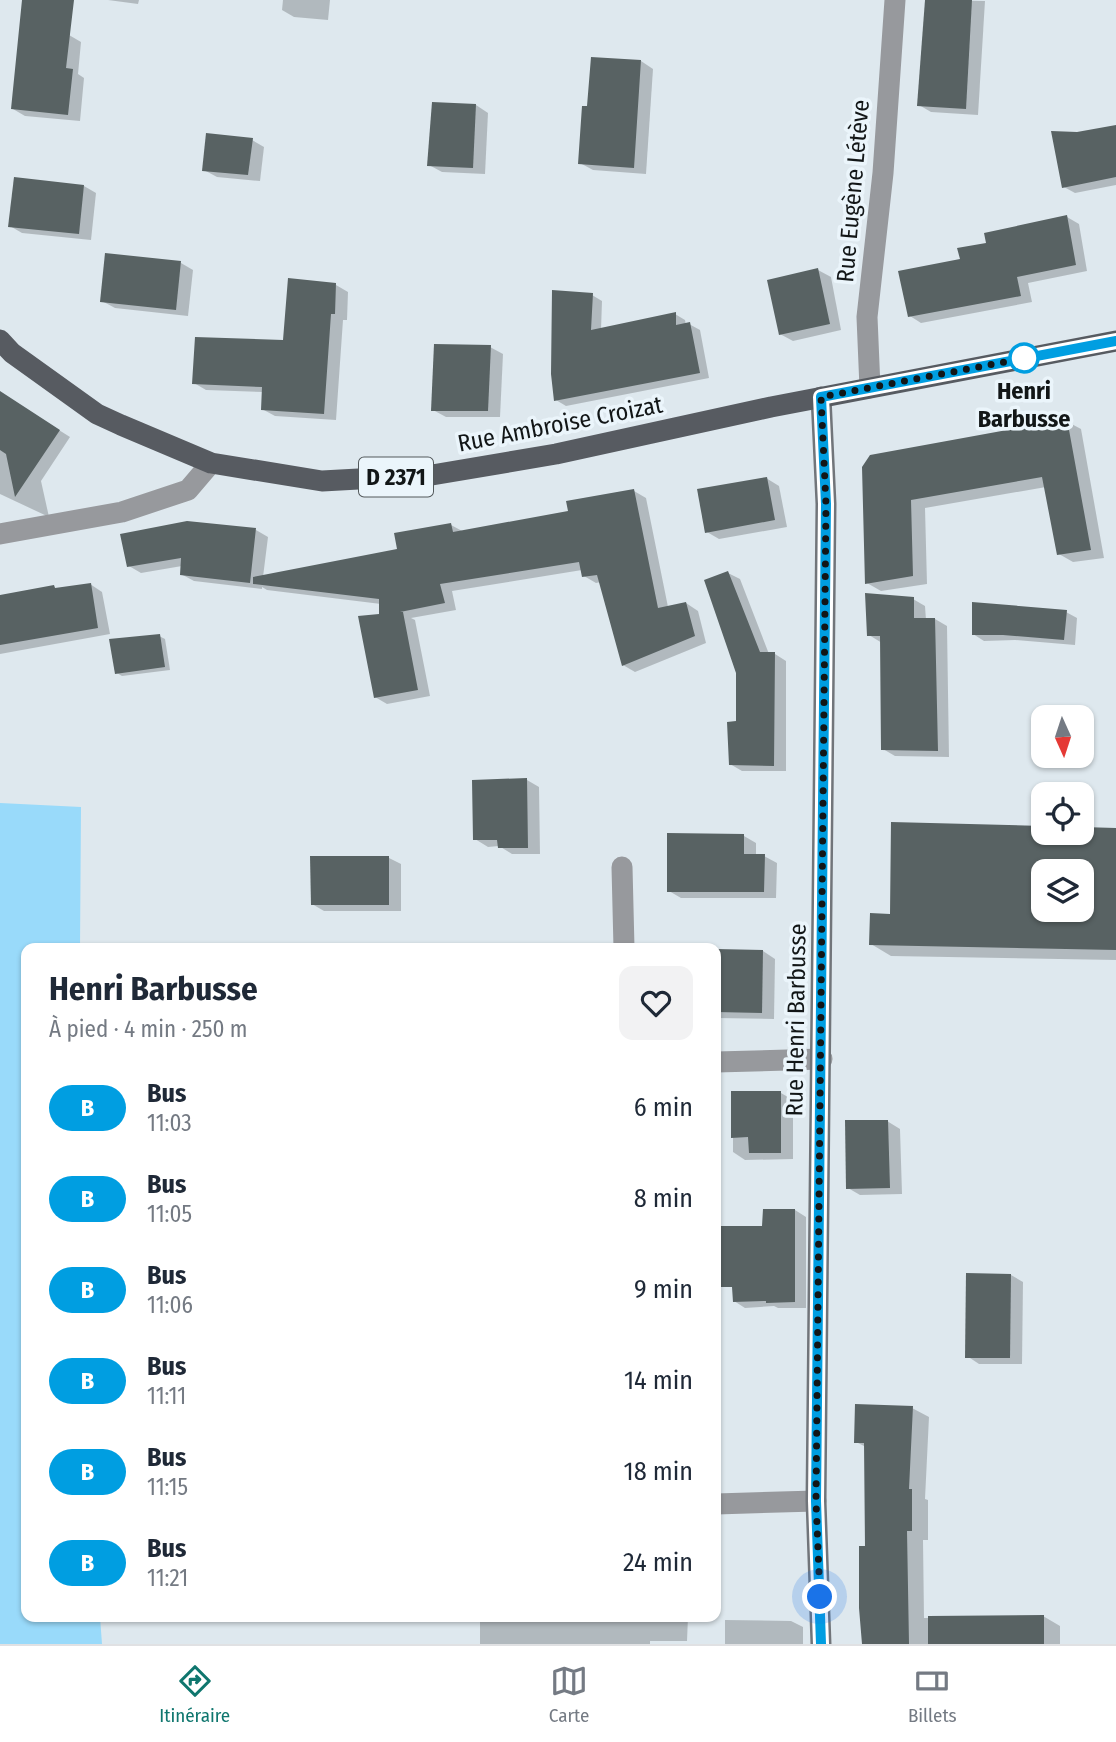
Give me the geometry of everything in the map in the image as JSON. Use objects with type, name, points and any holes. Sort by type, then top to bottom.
[{"type":"main road","name":"Rue Ambroise Croizat","points":[[0,340],[12,353],[97,414],[211,463],[322,481],[432,475],[556,454],[821,397],[1116,341]]},
{"type":"street","name":"Rue Eugène Létève","points":[[870,388],[867,317],[883,173],[895,0]]},
{"type":"street","name":"Rue Henri Barbusse","points":[[821,397],[826,504],[816,1501],[821,1644]]},
{"type":"street","points":[[0,534],[122,512],[188,490],[211,463]]},
{"type":"street","points":[[622,867],[624,943]]},
{"type":"street","points":[[721,1062],[822,1059]]},
{"type":"street","points":[[721,1504],[816,1501]]},
{"type":"shaded area","points":[[0,803],[81,807],[80,943],[21,943],[21,1622],[100,1622],[102,1644],[0,1644]]},
{"type":"building","points":[[22,0],[74,0],[66,68],[73,69],[68,115],[11,109]]},
{"type":"building","points":[[925,0],[972,0],[966,109],[917,106]]},
{"type":"building","points":[[591,57],[641,60],[634,168],[578,164],[582,106],[587,106]]},
{"type":"building","points":[[432,102],[476,104],[473,168],[427,166]]},
{"type":"building","points":[[1116,125],[1116,177],[1062,188],[1051,131],[1077,132]]},
{"type":"building","points":[[206,133],[253,138],[248,175],[202,171]]},
{"type":"building","points":[[14,177],[84,185],[79,234],[8,227]]},
{"type":"building","points":[[1067,215],[1076,265],[1017,277],[1021,296],[908,317],[898,271],[960,259],[957,248],[986,243],[984,233]]},
{"type":"building","points":[[105,253],[181,261],[176,310],[100,302]]},
{"type":"building","points":[[818,268],[830,324],[779,335],[767,280]]},
{"type":"building","points":[[288,278],[336,283],[335,314],[331,314],[324,414],[261,410],[262,387],[192,384],[195,337],[283,340]]},
{"type":"building","points":[[552,290],[593,293],[591,330],[676,312],[676,325],[690,322],[700,373],[554,401],[551,374]]},
{"type":"building","points":[[434,344],[491,345],[488,411],[431,411]]},
{"type":"building","points":[[0,391],[60,430],[15,497],[6,454],[0,450]]},
{"type":"building","points":[[1067,419],[1091,550],[1057,555],[1042,477],[911,500],[913,576],[865,584],[862,467],[870,455]]},
{"type":"building","points":[[767,477],[775,520],[705,533],[697,489]]},
{"type":"building","points":[[634,489],[658,608],[686,602],[695,636],[622,666],[597,575],[582,577],[579,562],[440,584],[445,603],[400,612],[403,612],[418,690],[374,698],[358,616],[379,614],[379,599],[253,584],[253,577],[397,549],[394,533],[451,523],[453,532],[568,511],[566,501]]},
{"type":"building","points":[[187,521],[256,528],[250,583],[180,575],[181,558],[127,567],[120,534]]},
{"type":"building","points":[[728,571],[760,652],[775,652],[774,766],[729,765],[727,722],[736,721],[736,673],[704,580]]},
{"type":"building","points":[[91,583],[98,628],[0,645],[0,595],[54,585],[55,588]]},
{"type":"building","points":[[865,593],[914,597],[914,618],[935,618],[938,751],[881,750],[880,636],[867,636]]},
{"type":"building","points":[[972,602],[1067,610],[1064,640],[972,635]]},
{"type":"building","points":[[160,634],[165,667],[115,674],[109,639]]},
{"type":"building","points":[[527,778],[528,848],[498,848],[497,840],[473,840],[472,780]]},
{"type":"building","points":[[891,822],[1031,826],[1031,845],[1094,845],[1094,827],[1116,828],[1116,950],[869,945],[870,913],[890,914]]},
{"type":"building","points":[[667,833],[744,834],[744,854],[765,854],[764,892],[667,892]]},
{"type":"building","points":[[310,856],[389,856],[389,905],[311,905]]},
{"type":"building","points":[[721,949],[763,950],[762,1013],[721,1012]]},
{"type":"building","points":[[731,1091],[781,1091],[781,1153],[749,1153],[748,1137],[731,1138]]},
{"type":"building","points":[[845,1120],[888,1120],[890,1188],[846,1189]]},
{"type":"building","points":[[763,1209],[795,1209],[795,1302],[733,1302],[732,1287],[721,1287],[721,1226],[762,1226]]},
{"type":"building","points":[[966,1273],[1011,1274],[1010,1358],[965,1358]]},
{"type":"building","points":[[855,1404],[913,1406],[909,1489],[912,1489],[912,1531],[907,1531],[909,1644],[862,1644],[859,1546],[865,1546],[864,1443],[854,1443]]},
{"type":"building","points":[[1044,1615],[1044,1644],[928,1644],[928,1616]]},
{"type":"bus line","name":"B","points":[[821,1644],[816,1501],[826,504],[821,397],[1116,341]]},
{"type":"place","name":"Henri Barbusse","points":[[1024,358]]},
{"type":"route","points":[[820,1597],[816,1501],[826,504],[821,397],[1036,356],[1024,358]]}]
